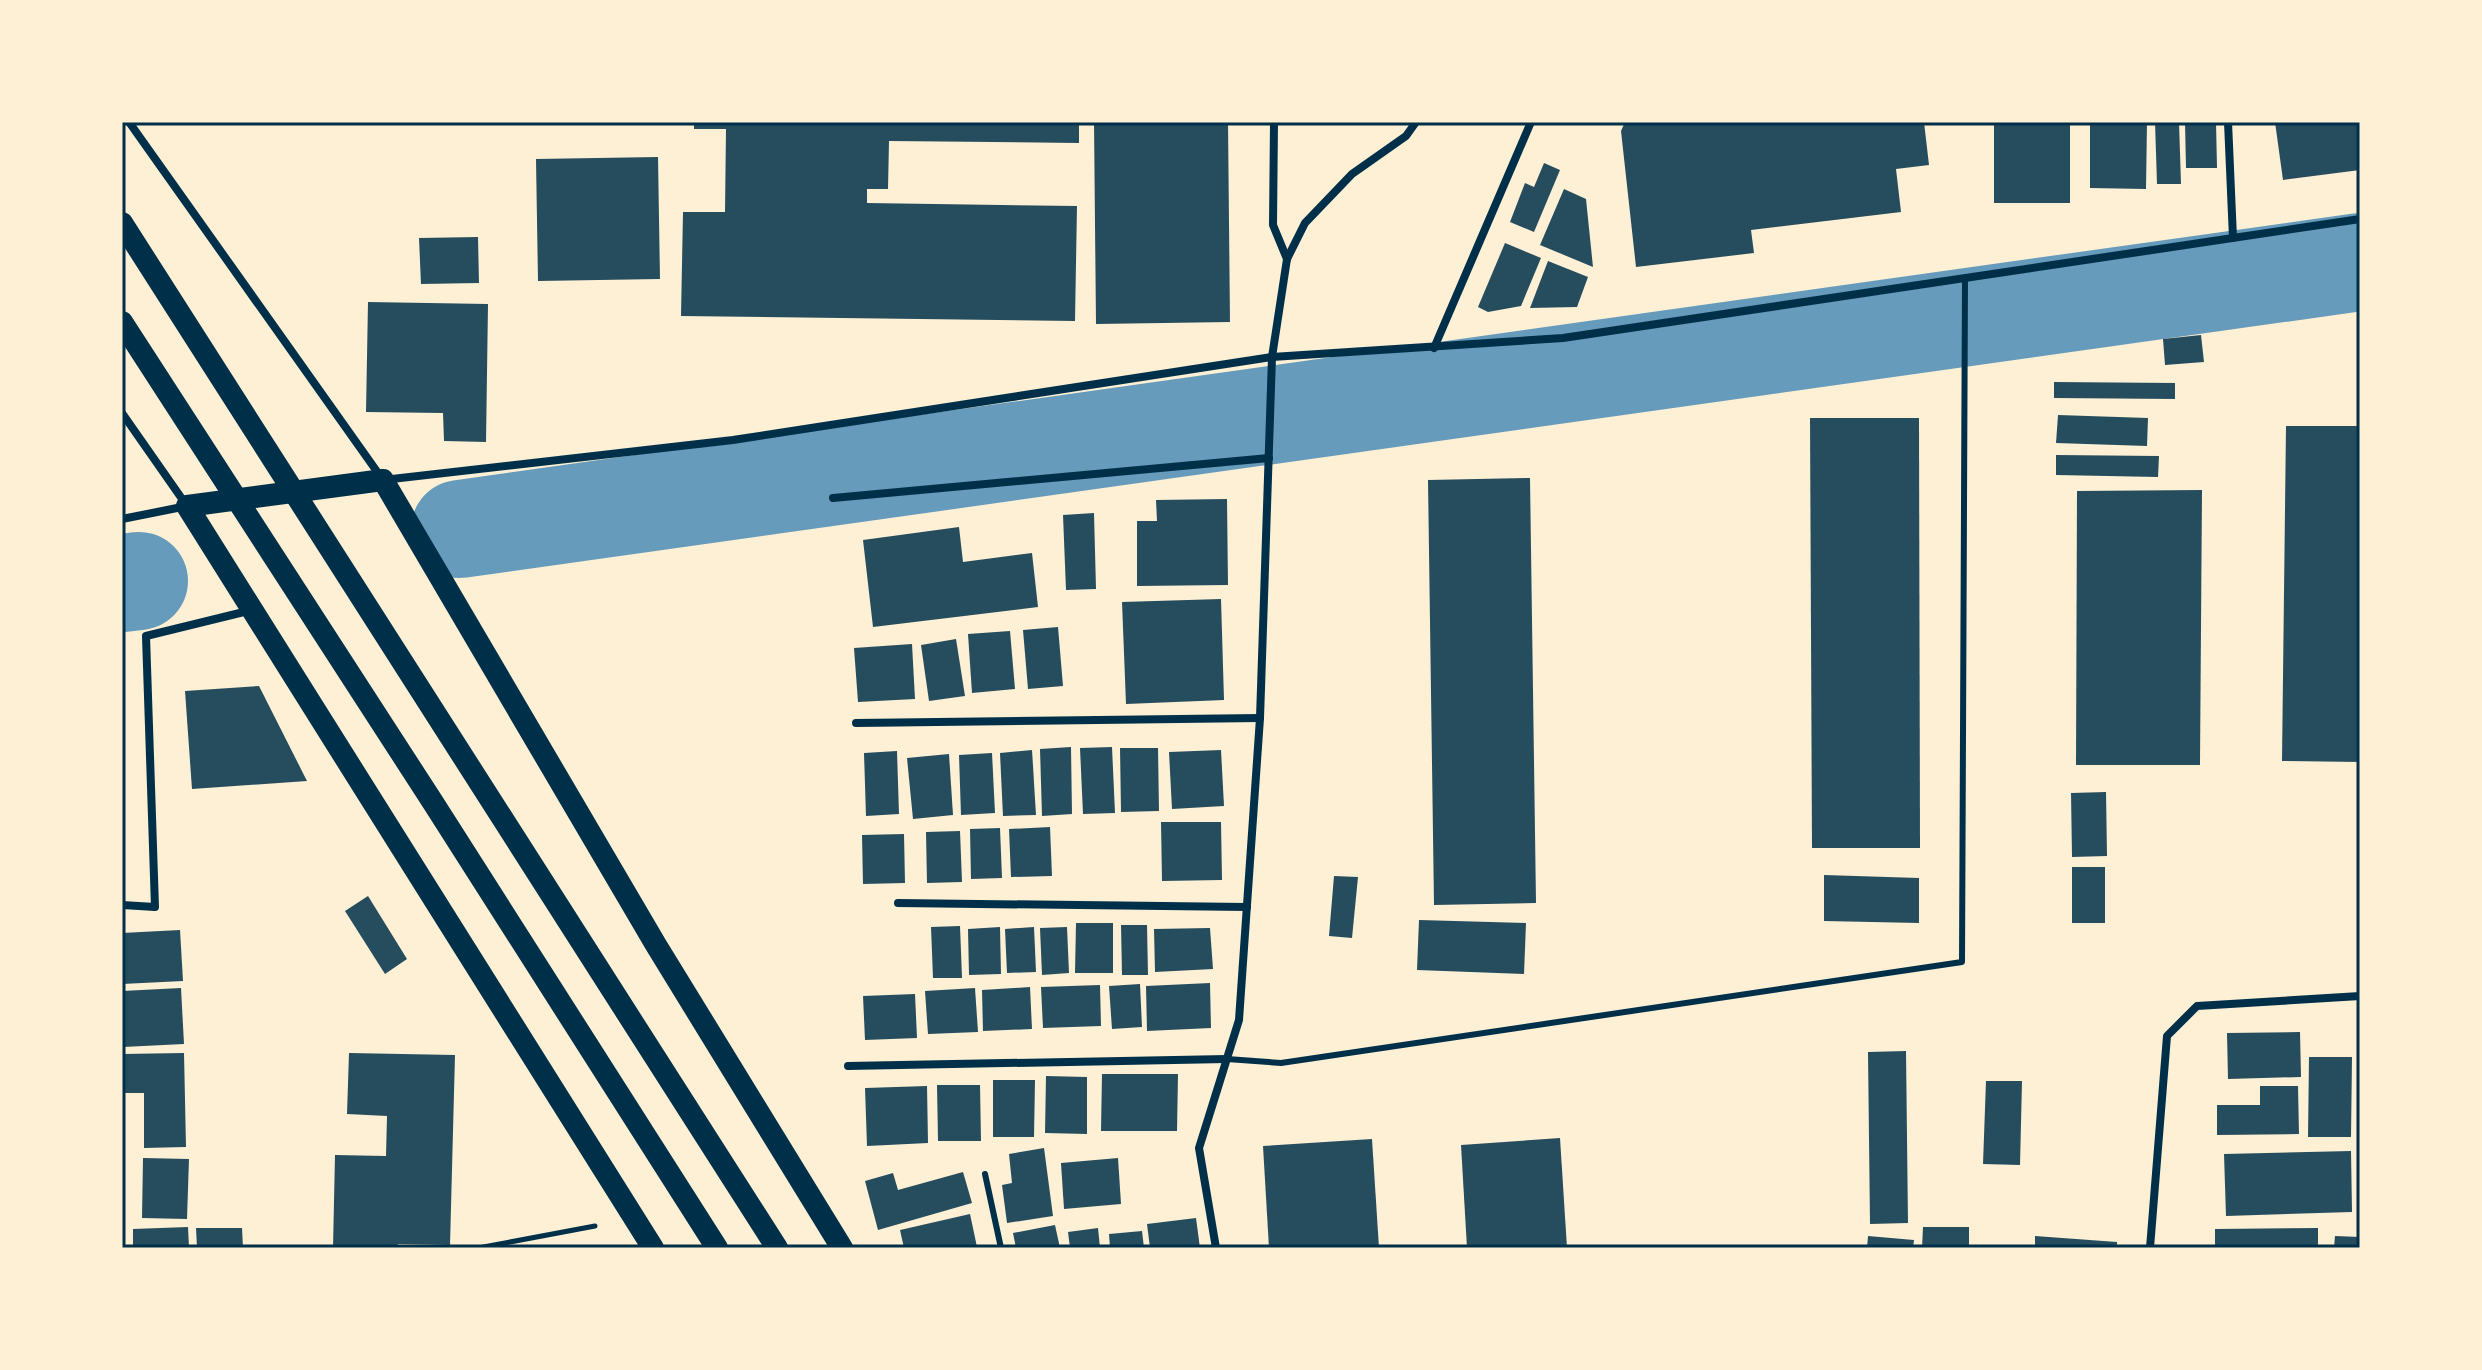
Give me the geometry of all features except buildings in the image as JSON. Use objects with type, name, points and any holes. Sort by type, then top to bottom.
[{"type":"highway","points":[[122,223],[777,1248]]},
{"type":"highway","points":[[122,322],[717,1248]]},
{"type":"highway","points":[[653,1248],[187,506],[383,480],[656,945],[842,1248]]},
{"type":"street","points":[[129,122],[383,480],[733,440],[1272,357],[1563,338],[2360,219]]},
{"type":"street","points":[[1274,122],[1273,225],[1287,259]]},
{"type":"street","points":[[1216,1248],[1199,1148],[1239,1020],[1260,718],[1272,357],[1287,259],[1305,223],[1352,174],[1406,136],[1416,122]]},
{"type":"street","points":[[1434,348],[1531,122]]},
{"type":"street","points":[[2228,122],[2233,238]]},
{"type":"street","points":[[122,413],[187,506],[122,519]]},
{"type":"street","points":[[833,498],[1269,458]]},
{"type":"street","points":[[122,905],[155,907],[146,636],[253,610]]},
{"type":"street","points":[[856,723],[1260,718]]},
{"type":"street","points":[[898,903],[1247,907]]},
{"type":"street","points":[[2150,1248],[2167,1036],[2197,1006],[2360,996]]},
{"type":"street","points":[[848,1066],[1227,1059]]},
{"type":"lane","points":[[1227,1059],[1281,1063],[1962,962],[1965,278]]},
{"type":"lane","points":[[985,1174],[1001,1248]]},
{"type":"path","points":[[478,1248],[598,1225]]},
{"type":"waterway","points":[[460,529],[2360,262]]},
{"type":"waterway","points":[[122,583],[139,581]]}]
